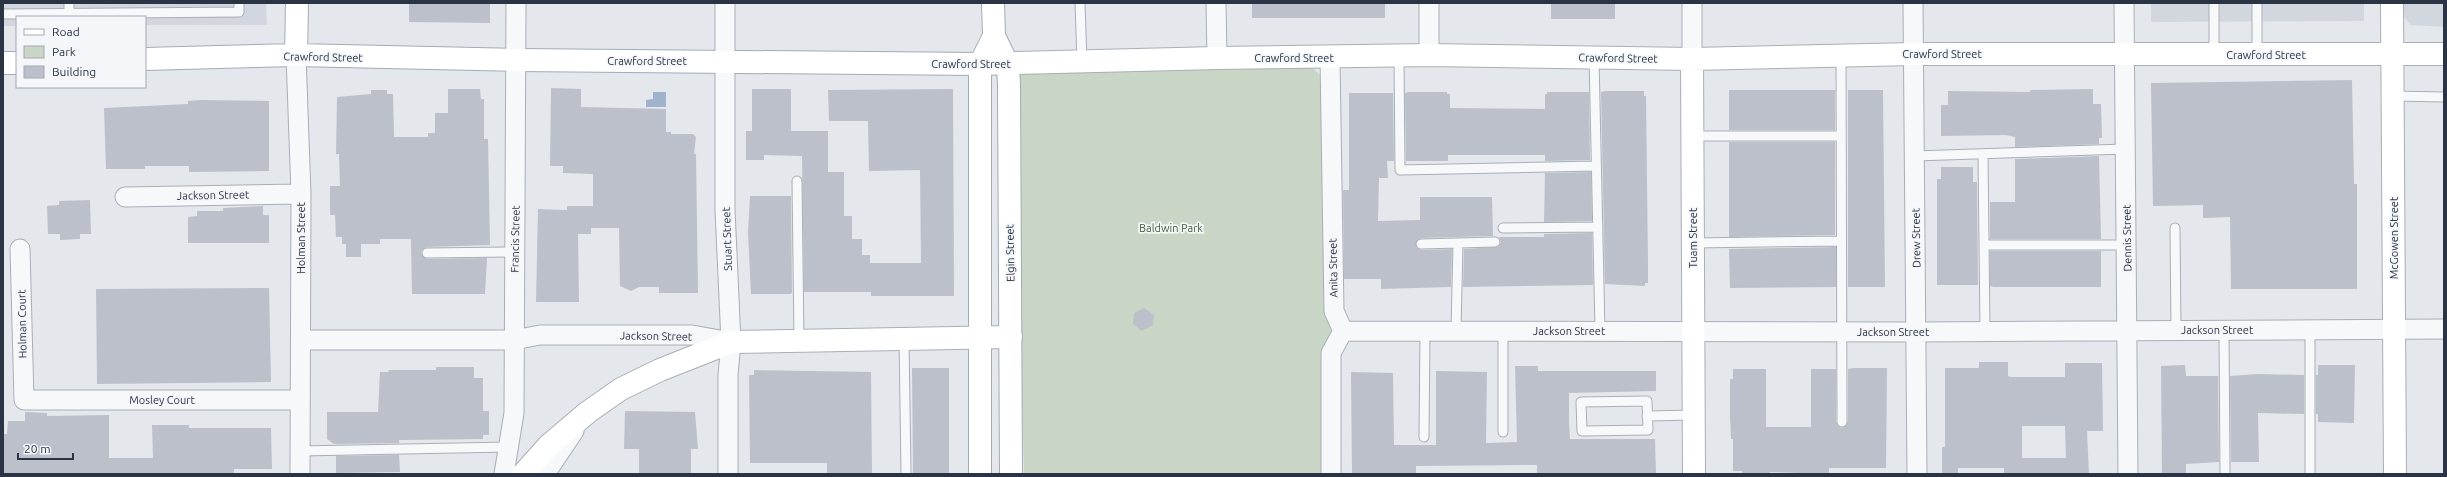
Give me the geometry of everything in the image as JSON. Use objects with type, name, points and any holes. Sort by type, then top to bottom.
[{"type":"street","name":"Holman Street","points":[[297,3],[296,55],[301,194],[300,474]]},
{"type":"street","name":"Francis Street","points":[[504,474],[514,413],[517,60],[516,3]]},
{"type":"street","name":"Stuart Street","points":[[725,3],[725,210],[731,342],[728,375],[728,474]]},
{"type":"street","name":"Elgin Street","points":[[993,3],[994,36],[1008,65],[1011,474]]},
{"type":"street","points":[[1216,3],[1217,58]]},
{"type":"street","points":[[1429,3],[1429,55]]},
{"type":"street","name":"Tuam Street","points":[[1692,3],[1694,474]]},
{"type":"street","name":"Drew Street","points":[[1914,3],[1917,474]]},
{"type":"street","name":"Dennis Street","points":[[2124,3],[2128,330],[2128,474]]},
{"type":"street","name":"McGowen Street","points":[[2392,3],[2395,474]]},
{"type":"street","name":"Elgin Street","points":[[980,474],[980,64],[994,36]]},
{"type":"street","name":"Crawford Street","points":[[146,59],[296,55],[517,60],[1008,65],[1217,58],[1330,58],[1429,55],[1692,59],[1914,54],[2444,54]]},
{"type":"street","name":"Anita Street","points":[[1330,58],[1334,311],[1343,331]]},
{"type":"street","points":[[3,63],[16,63]]},
{"type":"street","name":"Jackson Street","points":[[125,197],[301,194]]},
{"type":"street","name":"Holman Court","points":[[20,249],[24,400]]},
{"type":"street","name":"Jackson Street","points":[[1343,331],[1917,332],[2444,329]]},
{"type":"street","points":[[1331,474],[1331,353],[1343,331]]},
{"type":"street","name":"Jackson Street","points":[[300,340],[514,340],[540,336],[692,336],[731,342],[1011,337]]},
{"type":"street","points":[[523,474],[548,446],[588,412],[621,389],[660,370],[731,342]]},
{"type":"street","name":"Mosley Court","points":[[24,400],[300,400]]},
{"type":"street","points":[[545,474],[588,412]]},
{"type":"lane","points":[[69,3],[69,15]]},
{"type":"lane","points":[[3,14],[69,15],[239,12],[239,3]]},
{"type":"lane","points":[[1080,3],[1082,62]]},
{"type":"lane","points":[[2214,3],[2214,54]]},
{"type":"lane","points":[[2257,3],[2258,55]]},
{"type":"lane","points":[[1399,56],[1400,170],[1596,166]]},
{"type":"lane","points":[[1840,56],[1842,422]]},
{"type":"lane","points":[[1594,57],[1600,331]]},
{"type":"lane","points":[[2393,96],[2444,97]]},
{"type":"lane","points":[[1693,136],[1841,136]]},
{"type":"lane","points":[[1915,156],[2126,149]]},
{"type":"lane","points":[[1983,154],[1985,331]]},
{"type":"lane","points":[[797,182],[799,341]]},
{"type":"lane","points":[[1503,228],[1598,227]]},
{"type":"lane","points":[[2175,228],[2176,330]]},
{"type":"lane","points":[[1693,243],[1841,241]]},
{"type":"lane","points":[[1421,244],[1494,242]]},
{"type":"lane","points":[[1456,331],[1458,243]]},
{"type":"lane","points":[[1984,245],[2127,245]]},
{"type":"lane","points":[[427,253],[515,252]]},
{"type":"lane","points":[[2310,329],[2310,474]]},
{"type":"lane","points":[[2224,330],[2225,474]]},
{"type":"lane","points":[[1424,437],[1425,332]]},
{"type":"lane","points":[[1503,332],[1503,432]]},
{"type":"lane","points":[[904,339],[906,474]]},
{"type":"lane","points":[[1647,401],[1647,416],[1648,430],[1582,431],[1581,402],[1647,401]]},
{"type":"lane","points":[[1647,416],[1694,415]]},
{"type":"lane","points":[[300,450],[508,448]]},
{"type":"shaded area","points":[[3,3],[266,3],[267,25],[146,25],[146,16],[16,16],[16,26],[3,26]]},
{"type":"shaded area","points":[[2151,3],[2364,3],[2364,21],[2151,22]]},
{"type":"shaded area","points":[[2402,3],[2444,3],[2444,27],[2411,25],[2405,18]]},
{"type":"green space","name":"Baldwin Park","points":[[1218,66],[1313,68],[1321,76],[1334,327],[1323,474],[1024,474],[1014,73]]},
{"type":"water","points":[[653,92],[666,92],[666,107],[646,107],[646,100],[653,99]]},
{"type":"building","points":[[409,3],[490,3],[490,23],[409,22]]},
{"type":"building","points":[[1252,3],[1385,3],[1385,18],[1252,18]]},
{"type":"building","points":[[1551,3],[1615,3],[1615,19],[1551,19]]},
{"type":"building","points":[[2352,80],[2354,184],[2357,184],[2357,289],[2231,289],[2230,217],[2203,218],[2203,205],[2153,206],[2151,83]]},
{"type":"building","points":[[551,88],[581,89],[581,107],[666,109],[666,132],[671,132],[671,134],[693,134],[696,137],[694,154],[696,154],[698,293],[659,293],[659,287],[639,287],[631,291],[620,286],[619,228],[591,228],[591,234],[578,234],[579,302],[536,302],[538,209],[567,210],[567,206],[593,206],[593,174],[563,173],[563,166],[550,166]]},
{"type":"building","points":[[448,89],[480,89],[481,99],[484,99],[484,139],[488,139],[490,245],[427,247],[422,250],[421,253],[427,259],[487,258],[485,294],[412,294],[411,239],[380,239],[380,244],[361,244],[361,257],[346,257],[346,244],[342,244],[342,237],[336,237],[335,215],[330,215],[330,186],[340,186],[339,154],[336,154],[337,97],[371,94],[371,90],[387,90],[387,94],[393,94],[394,137],[428,137],[428,133],[435,133],[435,113],[448,113]]},
{"type":"building","points":[[752,89],[791,89],[791,131],[828,131],[828,172],[844,172],[844,216],[852,216],[852,239],[862,239],[862,255],[870,255],[870,263],[921,263],[920,170],[869,171],[868,121],[829,121],[828,90],[953,89],[954,296],[871,296],[871,292],[804,292],[802,156],[764,155],[764,160],[746,160],[746,131],[752,131]]},
{"type":"building","points":[[2093,89],[2093,104],[2101,104],[2102,138],[2099,138],[2099,144],[2015,147],[2015,137],[2006,135],[1941,136],[1941,105],[1948,105],[1948,91],[2030,92],[2030,90]]},
{"type":"building","points":[[1729,90],[1835,90],[1835,130],[1729,130]]},
{"type":"building","points":[[1848,90],[1883,90],[1885,287],[1848,287]]},
{"type":"building","points":[[1644,91],[1644,96],[1646,96],[1648,283],[1645,283],[1645,286],[1605,284],[1601,92]]},
{"type":"building","points":[[1447,92],[1447,94],[1450,94],[1450,108],[1545,109],[1545,94],[1547,94],[1547,92],[1589,92],[1590,160],[1545,161],[1545,155],[1448,155],[1448,161],[1406,161],[1405,93]]},
{"type":"building","points":[[1349,93],[1393,93],[1394,161],[1387,161],[1388,178],[1379,178],[1378,221],[1420,220],[1420,197],[1492,197],[1493,236],[1421,238],[1416,242],[1416,247],[1421,250],[1452,249],[1451,287],[1381,289],[1381,279],[1344,279],[1343,190],[1349,190]]},
{"type":"building","points":[[188,101],[269,101],[269,171],[189,172],[189,166],[145,166],[145,169],[106,169],[104,108],[188,104]]},
{"type":"building","points":[[1729,142],[1835,142],[1835,235],[1729,237]]},
{"type":"building","points":[[2099,156],[2101,239],[1990,239],[1990,202],[2015,202],[2015,159]]},
{"type":"building","points":[[1941,167],[1973,167],[1973,182],[1977,182],[1978,285],[1937,285],[1937,179],[1941,179]]},
{"type":"building","points":[[1591,172],[1592,221],[1544,222],[1545,173]]},
{"type":"building","points":[[750,196],[791,196],[791,294],[751,294],[748,233]]},
{"type":"building","points":[[90,200],[91,234],[80,234],[80,239],[60,240],[60,234],[48,234],[47,206],[59,205],[59,201]]},
{"type":"building","points":[[263,206],[263,215],[269,215],[269,243],[188,243],[188,217],[197,216],[197,211],[223,211],[223,208]]},
{"type":"building","points":[[1592,233],[1593,285],[1463,287],[1464,249],[1498,247],[1501,242],[1499,237],[1544,237],[1544,234]]},
{"type":"building","points":[[1836,247],[1836,287],[1730,288],[1729,249]]},
{"type":"building","points":[[1990,251],[2101,251],[2101,287],[1990,286]]},
{"type":"building","points":[[269,288],[271,382],[97,384],[96,289]]},
{"type":"building","points":[[1144,308],[1154,315],[1153,325],[1142,331],[1133,324],[1134,313]]},
{"type":"building","points":[[1979,362],[2008,362],[2008,376],[2011,377],[2065,377],[2065,363],[2102,363],[2103,431],[2087,431],[2089,474],[2004,474],[2004,468],[1958,468],[1958,474],[1942,474],[1942,447],[1945,447],[1945,368],[1979,368]],"holes":[[[2022,426],[2065,426],[2066,458],[2022,458]]]},
{"type":"building","points":[[2185,365],[2186,376],[2218,376],[2219,462],[2186,464],[2186,474],[2162,474],[2161,366]]},
{"type":"building","points":[[2318,365],[2355,365],[2354,423],[2318,422],[2318,414],[2316,414],[2316,375],[2318,375]]},
{"type":"building","points":[[1515,366],[1538,366],[1538,371],[1656,371],[1656,391],[1569,393],[1569,421],[1570,439],[1655,439],[1656,474],[1537,474],[1537,465],[1416,466],[1416,474],[1352,474],[1351,372],[1393,373],[1394,445],[1436,445],[1436,371],[1487,372],[1486,443],[1517,442]]},
{"type":"building","points":[[436,367],[474,367],[474,378],[483,378],[483,411],[489,411],[489,435],[483,435],[483,439],[399,440],[399,443],[334,444],[327,439],[327,412],[378,412],[380,372],[388,372],[389,370],[436,370]]},
{"type":"building","points":[[912,368],[949,368],[949,474],[913,474]]},
{"type":"building","points":[[1887,368],[1886,468],[1829,468],[1829,474],[1770,472],[1770,474],[1742,474],[1742,471],[1733,471],[1733,439],[1731,439],[1730,416],[1730,379],[1733,379],[1733,369],[1766,369],[1766,427],[1811,427],[1811,369],[1836,369],[1836,422],[1839,427],[1842,428],[1848,422],[1848,369]]},
{"type":"building","points":[[754,370],[871,372],[872,474],[827,474],[827,463],[750,463],[749,375],[754,375]]},
{"type":"building","points":[[2258,374],[2304,375],[2304,414],[2258,413],[2259,462],[2231,462],[2230,376]]},
{"type":"building","points":[[625,411],[695,412],[698,449],[691,449],[691,474],[639,474],[639,449],[624,449]]},
{"type":"building","points":[[25,412],[47,413],[47,416],[109,415],[109,458],[153,458],[152,425],[189,425],[189,428],[271,428],[272,469],[234,469],[234,474],[3,474],[3,434],[7,434],[8,421],[25,421]]},
{"type":"building","points":[[399,455],[400,472],[336,473],[336,456]]}]
